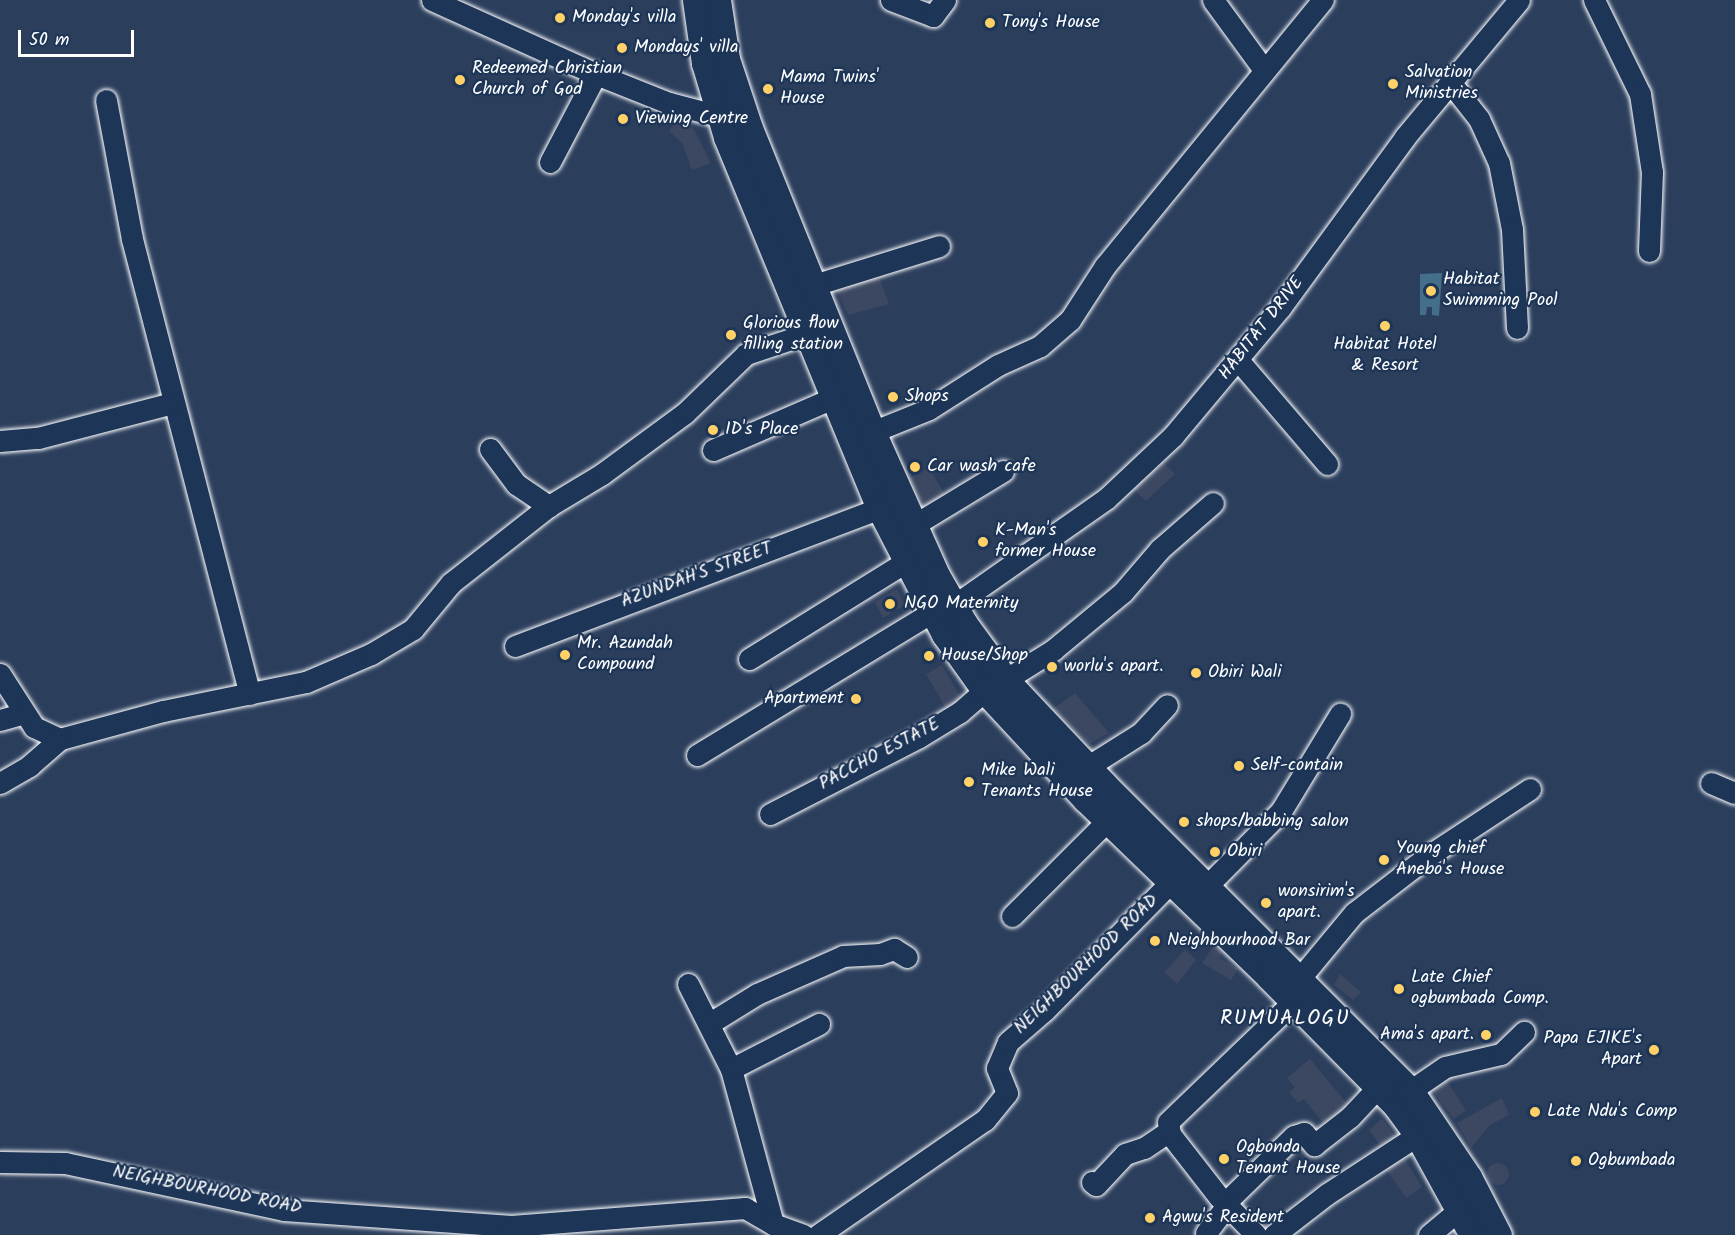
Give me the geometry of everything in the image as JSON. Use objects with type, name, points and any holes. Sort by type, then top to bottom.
[{"type":"main road","points":[[696,0],[705,63],[719,116],[833,398],[880,508],[907,561],[995,685],[1107,821],[1170,884],[1297,989],[1410,1091],[1458,1192],[1473,1235]]},
{"type":"main road","points":[[717,0],[726,58],[749,128],[872,432],[914,525],[943,609]]},
{"type":"main road","points":[[995,685],[1087,768],[1207,886],[1379,1086],[1418,1135],[1458,1192],[1498,1235]]},
{"type":"street","points":[[432,0],[596,74],[669,103],[719,116]]},
{"type":"street","points":[[891,0],[933,16],[945,0]]},
{"type":"street","points":[[1213,0],[1264,70]]},
{"type":"street","points":[[872,432],[929,409],[998,365],[1040,346],[1070,320],[1105,266],[1323,0]]},
{"type":"street","name":"HABITAT DRIVE","points":[[697,755],[943,609],[1107,498],[1173,436],[1238,360],[1450,82],[1519,0]]},
{"type":"street","points":[[1594,0],[1640,94],[1652,172],[1649,251]]},
{"type":"street","points":[[550,162],[596,74]]},
{"type":"street","points":[[1450,82],[1479,118],[1499,163],[1512,229],[1517,328]]},
{"type":"street","points":[[106,100],[132,239],[172,403],[250,694]]},
{"type":"street","points":[[814,285],[939,246]]},
{"type":"street","points":[[0,783],[29,766],[60,739],[163,711],[306,682],[371,654],[413,628],[451,583],[549,506],[602,474],[685,413],[746,354],[806,334]]},
{"type":"street","points":[[1238,360],[1327,464]]},
{"type":"street","points":[[713,450],[833,398]]},
{"type":"street","points":[[0,441],[38,438],[172,403]]},
{"type":"street","points":[[490,449],[516,484],[549,506]]},
{"type":"street","points":[[914,525],[1003,471]]},
{"type":"street","name":"PACCHO ESTATE","points":[[770,814],[919,737],[960,712],[995,685],[1053,650],[1135,581],[1160,549],[1213,503]]},
{"type":"street","name":"AZUNDAH'S STREET","points":[[515,646],[880,508]]},
{"type":"street","points":[[749,659],[907,561]]},
{"type":"street","points":[[0,674],[34,727],[60,739]]},
{"type":"street","points":[[1087,768],[1141,733],[1167,705]]},
{"type":"street","points":[[0,720],[24,713]]},
{"type":"street","points":[[1207,886],[1281,811],[1340,714]]},
{"type":"street","points":[[1711,783],[1735,793]]},
{"type":"street","points":[[1256,1235],[1226,1204],[1169,1131],[1168,1122],[1297,989],[1354,913],[1428,856],[1530,789]]},
{"type":"street","points":[[1012,916],[1107,821]]},
{"type":"street","name":"NEIGHBOURHOOD ROAD","points":[[2,1167],[65,1163],[284,1210],[511,1226],[745,1208],[773,1224],[817,1235],[985,1120],[1007,1092],[997,1068],[1008,1042],[1045,1010],[1170,884]]},
{"type":"street","points":[[710,1023],[757,994],[843,956],[880,954],[894,949],[907,957]]},
{"type":"street","points":[[688,984],[710,1023],[731,1069],[773,1224]]},
{"type":"street","points":[[731,1069],[819,1024]]},
{"type":"street","points":[[1410,1091],[1445,1067],[1501,1054],[1524,1032]]},
{"type":"street","points":[[1206,1233],[1226,1204],[1294,1136],[1304,1133],[1314,1145],[1350,1117],[1379,1086]]},
{"type":"street","points":[[1092,1182],[1096,1185],[1125,1154],[1144,1148],[1169,1131]]},
{"type":"street","points":[[1274,1235],[1327,1194],[1418,1135]]},
{"type":"street","points":[[1429,1235],[1458,1192]]},
{"type":"shaded area","points":[[678,117],[694,129],[711,163],[692,170],[682,143],[669,131]]},
{"type":"shaded area","name":"Habitat Swimming Pool","points":[[1442,273],[1439,316],[1432,315],[1432,307],[1427,307],[1426,315],[1420,315],[1420,274]]},
{"type":"shaded area","points":[[878,274],[889,304],[848,315],[836,289]]},
{"type":"shaded area","points":[[1164,463],[1175,474],[1146,501],[1133,488]]},
{"type":"shaded area","points":[[929,468],[948,500],[928,512],[909,478]]},
{"type":"shaded area","name":"NGO Maternity","points":[[897,589],[905,605],[883,618],[875,602]]},
{"type":"shaded area","points":[[942,665],[964,703],[948,712],[926,674]]},
{"type":"shaded area","points":[[1075,693],[1109,733],[1089,744],[1053,709]]},
{"type":"shaded area","points":[[1213,947],[1222,952],[1219,958],[1238,969],[1231,980],[1202,963]]},
{"type":"shaded area","points":[[1185,950],[1196,960],[1177,984],[1164,972]]},
{"type":"shaded area","points":[[1340,974],[1361,992],[1353,1000],[1334,985]]},
{"type":"shaded area","points":[[1310,1059],[1352,1110],[1328,1129],[1304,1099],[1298,1103],[1289,1092],[1295,1087],[1287,1078]]},
{"type":"shaded area","points":[[1441,1072],[1466,1110],[1454,1119],[1428,1084]]},
{"type":"shaded area","points":[[1502,1098],[1509,1115],[1490,1125],[1471,1148],[1457,1123]]},
{"type":"shaded area","points":[[1382,1119],[1398,1141],[1383,1149],[1369,1130]]},
{"type":"shaded area","points":[[1402,1154],[1422,1187],[1406,1198],[1384,1166]]},
{"type":"shaded area","points":[[1498,1163],[1506,1166],[1509,1174],[1506,1182],[1498,1185],[1490,1182],[1487,1174],[1490,1166]]},
{"type":"place","name":"Monday's villa","points":[[560,18]]},
{"type":"place","name":"Tony's House","points":[[990,23]]},
{"type":"place","name":"Mondays' villa","points":[[622,48]]},
{"type":"place","name":"Redeemed Christian Church of God","points":[[460,80]]},
{"type":"place","name":"Salvation Ministries","points":[[1393,84]]},
{"type":"place","name":"Mama Twins' House","points":[[768,89]]},
{"type":"place","name":"Viewing Centre","points":[[623,119]]},
{"type":"place","name":"Habitat Swimming Pool","points":[[1431,291]]},
{"type":"place","name":"Habitat Hotel & Resort","points":[[1385,326]]},
{"type":"place","name":"Glorious flow filling station","points":[[731,335]]},
{"type":"place","name":"Shops","points":[[893,397]]},
{"type":"place","name":"ID's Place","points":[[713,430]]},
{"type":"place","name":"Car wash cafe","points":[[915,467]]},
{"type":"place","name":"K-Man's former House","points":[[983,542]]},
{"type":"place","name":"NGO Maternity","points":[[890,604]]},
{"type":"place","name":"Mr. Azundah Compound","points":[[565,655]]},
{"type":"place","name":"House/Shop","points":[[929,656]]},
{"type":"place","name":"worlu's apart.","points":[[1052,667]]},
{"type":"place","name":"Obiri Wali","points":[[1196,673]]},
{"type":"place","name":"Apartment","points":[[856,699]]},
{"type":"place","name":"Self-contain","points":[[1239,766]]},
{"type":"place","name":"Mike Wali Tenants House","points":[[969,782]]},
{"type":"place","name":"shops/babbing salon","points":[[1184,822]]},
{"type":"place","name":"Obiri","points":[[1215,852]]},
{"type":"place","name":"Young chief Anebo's House","points":[[1384,860]]},
{"type":"place","name":"wonsirim's apart.","points":[[1266,903]]},
{"type":"place","name":"Neighbourhood Bar","points":[[1155,941]]},
{"type":"place","name":"Late Chief ogbumbada Comp.","points":[[1399,989]]},
{"type":"place","name":"Ama's apart.","points":[[1486,1035]]},
{"type":"place","name":"Papa EJIKE's Apart","points":[[1654,1050]]},
{"type":"place","name":"Late Ndu's Comp","points":[[1535,1112]]},
{"type":"place","name":"Ogbonda Tenant House","points":[[1224,1159]]},
{"type":"place","name":"Ogbumbada","points":[[1576,1161]]},
{"type":"place","name":"Agwu's Resident","points":[[1150,1218]]},
{"type":"district","name":"RUMUALOGU","points":[[1285,1019]]}]
